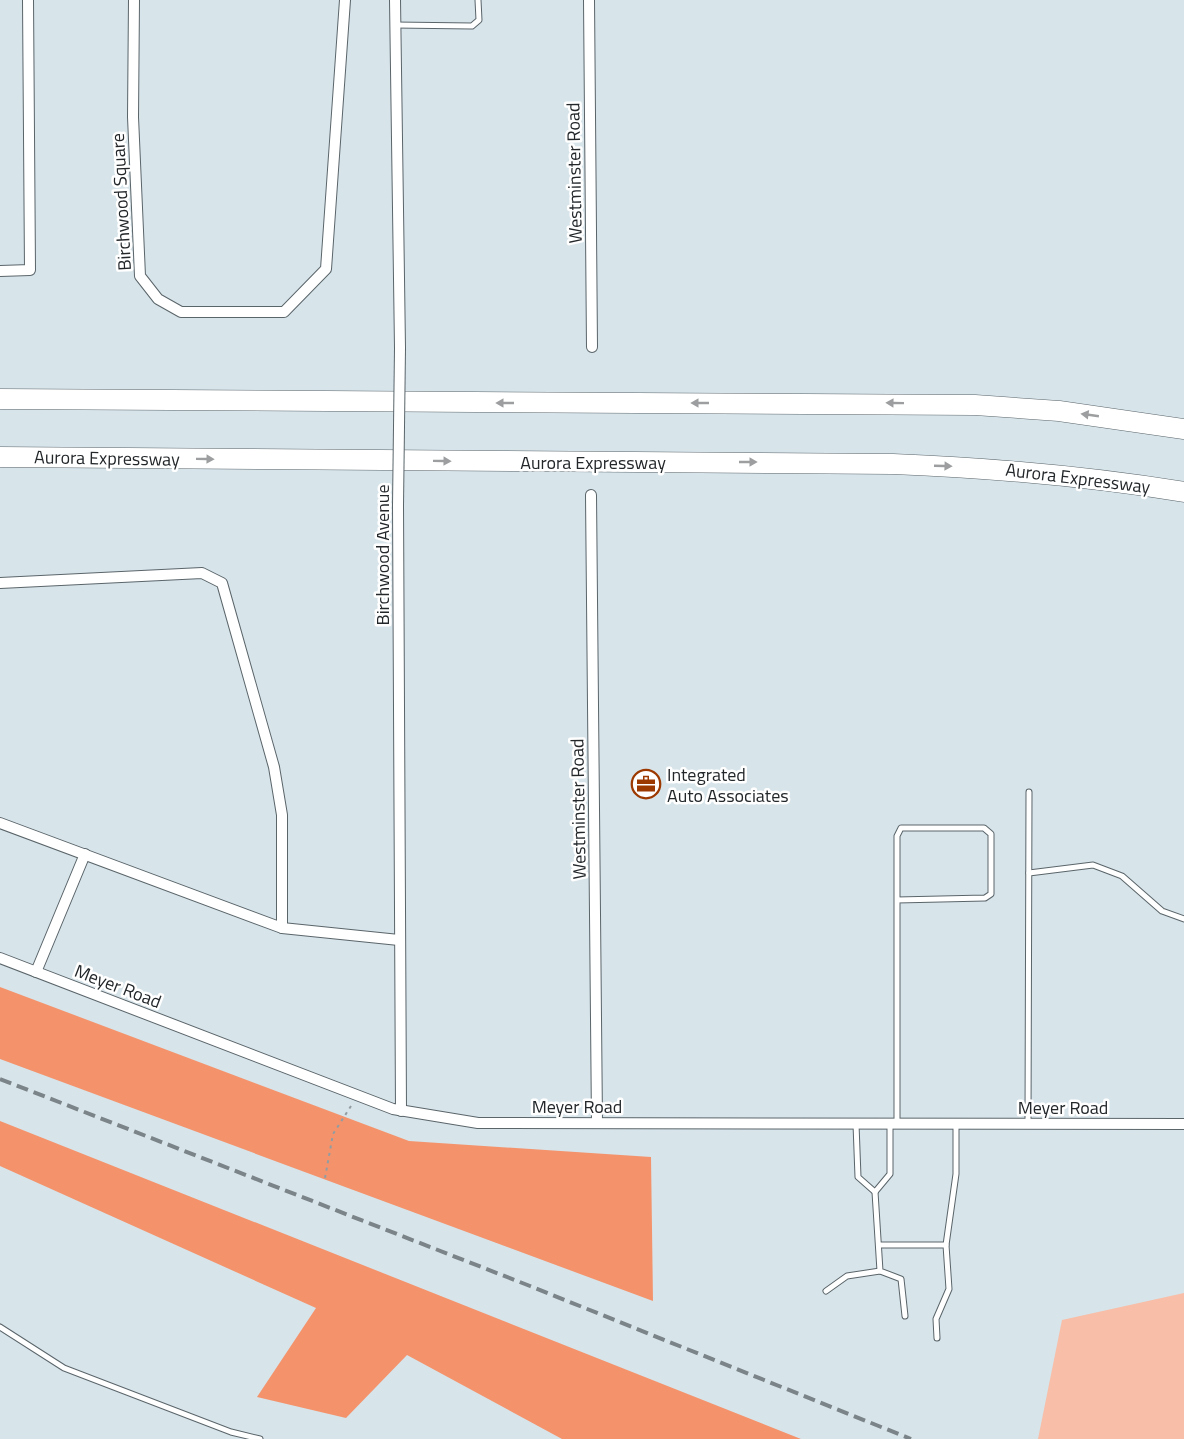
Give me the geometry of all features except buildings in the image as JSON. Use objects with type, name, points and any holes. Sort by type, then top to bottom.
[{"type":"highway","points":[[0,399],[975,405],[1059,411],[1184,429]]},
{"type":"highway","name":"Aurora Expressway","points":[[0,457],[892,464],[1044,472],[1100,478],[1184,492]]},
{"type":"street","points":[[0,271],[30,270],[28,0]]},
{"type":"street","name":"Birchwood Square","points":[[134,0],[133,117],[140,276],[158,299],[181,312],[284,312],[326,269],[345,0]]},
{"type":"street","name":"Birchwood Avenue","points":[[395,0],[400,348],[398,505],[401,1111]]},
{"type":"street","name":"Westminster Road","points":[[589,0],[592,346]]},
{"type":"street","name":"Westminster Road","points":[[591,495],[597,1123]]},
{"type":"street","points":[[0,583],[202,573],[222,583],[274,767],[282,815],[282,928]]},
{"type":"street","points":[[0,823],[282,928],[399,940]]},
{"type":"street","points":[[36,972],[85,854]]},
{"type":"street","name":"Meyer Road","points":[[0,958],[401,1111],[478,1123],[1184,1124]]},
{"type":"lane","points":[[395,25],[472,26],[479,20],[478,0]]},
{"type":"lane","points":[[1028,1123],[1029,792]]},
{"type":"lane","points":[[880,1272],[875,1192],[890,1174],[894,1123],[897,836],[901,828],[984,828],[991,834],[992,894],[985,898],[897,900]]},
{"type":"lane","points":[[1029,873],[1093,865],[1122,876],[1162,911],[1184,919]]},
{"type":"lane","points":[[856,1122],[858,1178],[875,1192]]},
{"type":"lane","points":[[937,1338],[936,1319],[949,1289],[946,1245],[956,1174],[956,1123]]},
{"type":"lane","points":[[879,1245],[946,1245]]},
{"type":"lane","points":[[826,1291],[848,1276],[880,1272],[901,1279],[905,1316]]},
{"type":"lane","points":[[0,1327],[64,1368],[231,1432],[260,1439]]},
{"type":"path","points":[[326,1178],[333,1134],[358,1096]]},
{"type":"shaded area","points":[[0,987],[409,1141],[651,1157],[653,1301],[0,1059]]},
{"type":"shaded area","points":[[0,1121],[801,1439],[562,1439],[407,1355],[346,1418],[257,1397],[316,1308],[0,1166]]},
{"type":"shaded area","points":[[1184,1293],[1184,1439],[1038,1439],[1062,1320]]},
{"type":"railway","points":[[0,1079],[530,1286],[911,1439]]},
{"type":"place","name":"Integrated Auto Associates","points":[[646,784]]}]
